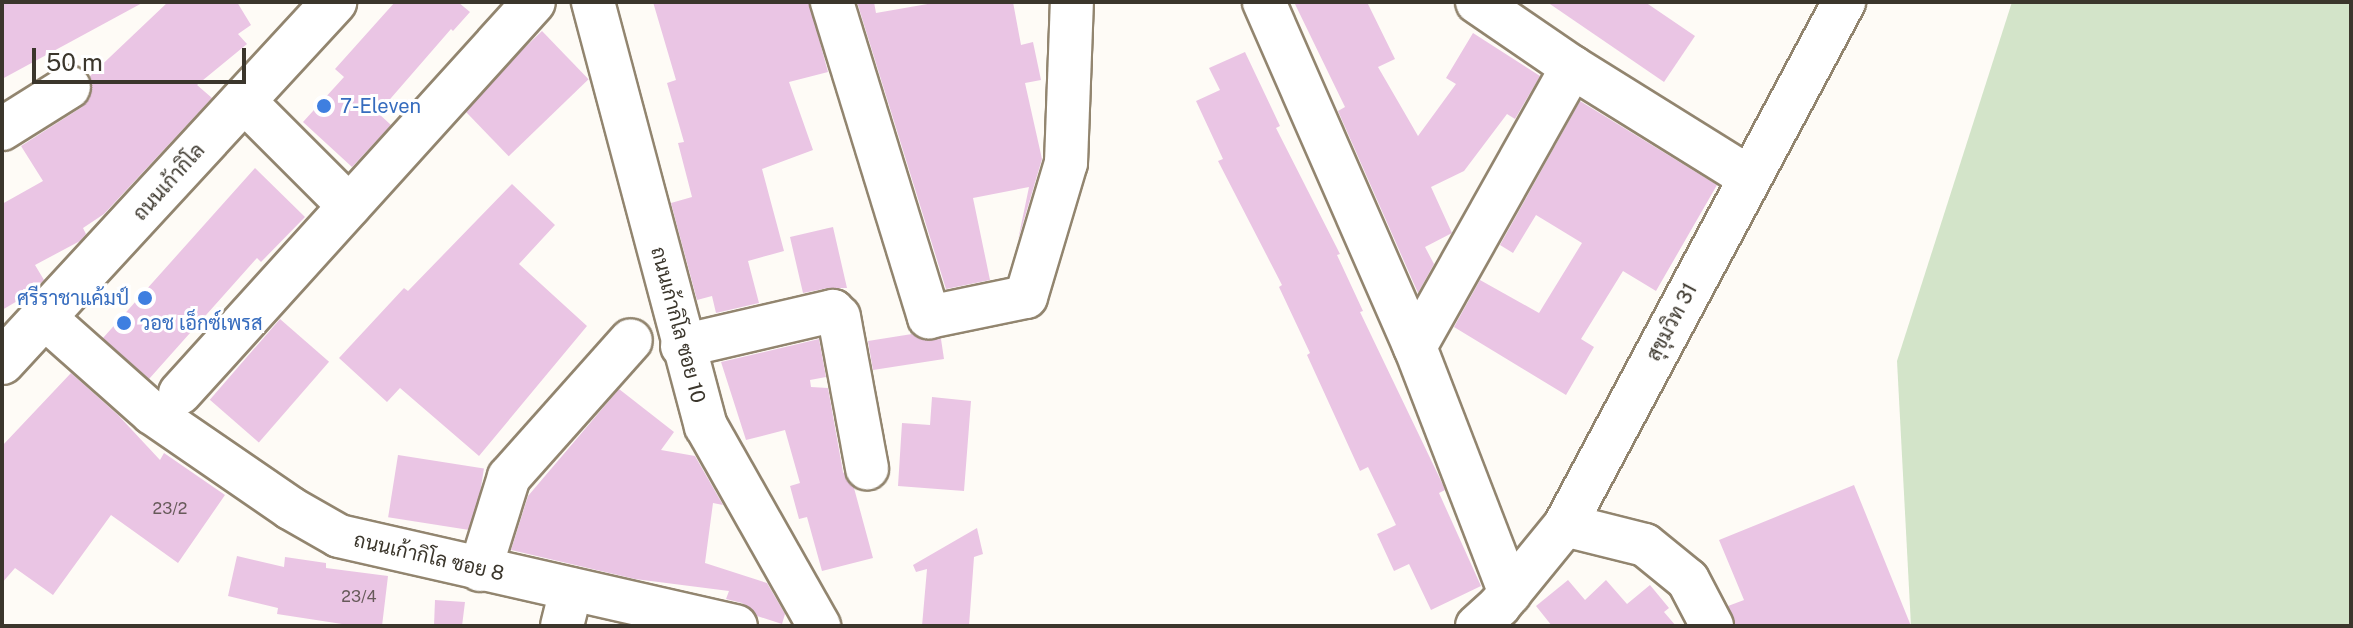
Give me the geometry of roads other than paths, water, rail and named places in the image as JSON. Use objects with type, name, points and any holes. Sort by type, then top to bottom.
[{"type":"main road","name":"ถนนเก้ากิโล","points":[[2,362],[334,2]]},
{"type":"street","points":[[180,393],[534,2]]},
{"type":"street","name":"ถนนเก้ากิโล ซอย 10","points":[[593,2],[682,346],[706,426],[819,626]]},
{"type":"street","points":[[832,2],[929,317],[1026,297],[1066,163],[1072,2]]},
{"type":"street","points":[[1264,2],[1415,347],[1502,613]]},
{"type":"street","points":[[1477,2],[1572,67],[1749,177]]},
{"type":"street","name":"สุขุมวิท 31","points":[[1502,613],[1565,525],[1586,487],[1749,177],[1834,6]]},
{"type":"street","points":[[1415,347],[1572,67]]},
{"type":"street","points":[[3,127],[69,87]]},
{"type":"street","points":[[234,110],[342,214]]},
{"type":"street","points":[[682,346],[833,311],[839,317],[867,468]]},
{"type":"street","name":"ถนนเก้ากิโล ซอย 8","points":[[45,318],[152,413],[290,508],[339,536],[480,570],[566,608],[736,626]]},
{"type":"street","points":[[480,570],[509,477],[631,340]]},
{"type":"street","points":[[1586,487],[1618,512],[1645,545],[1688,580],[1712,626]]},
{"type":"street","points":[[1565,525],[1645,545]]},
{"type":"place","name":"7-Eleven","points":[[324,106]]},
{"type":"place","name":"ศรีราชาแค้มป์","points":[[145,298]]},
{"type":"place","name":"วอช เอ็กซ์เพรส","points":[[124,323]]}]
